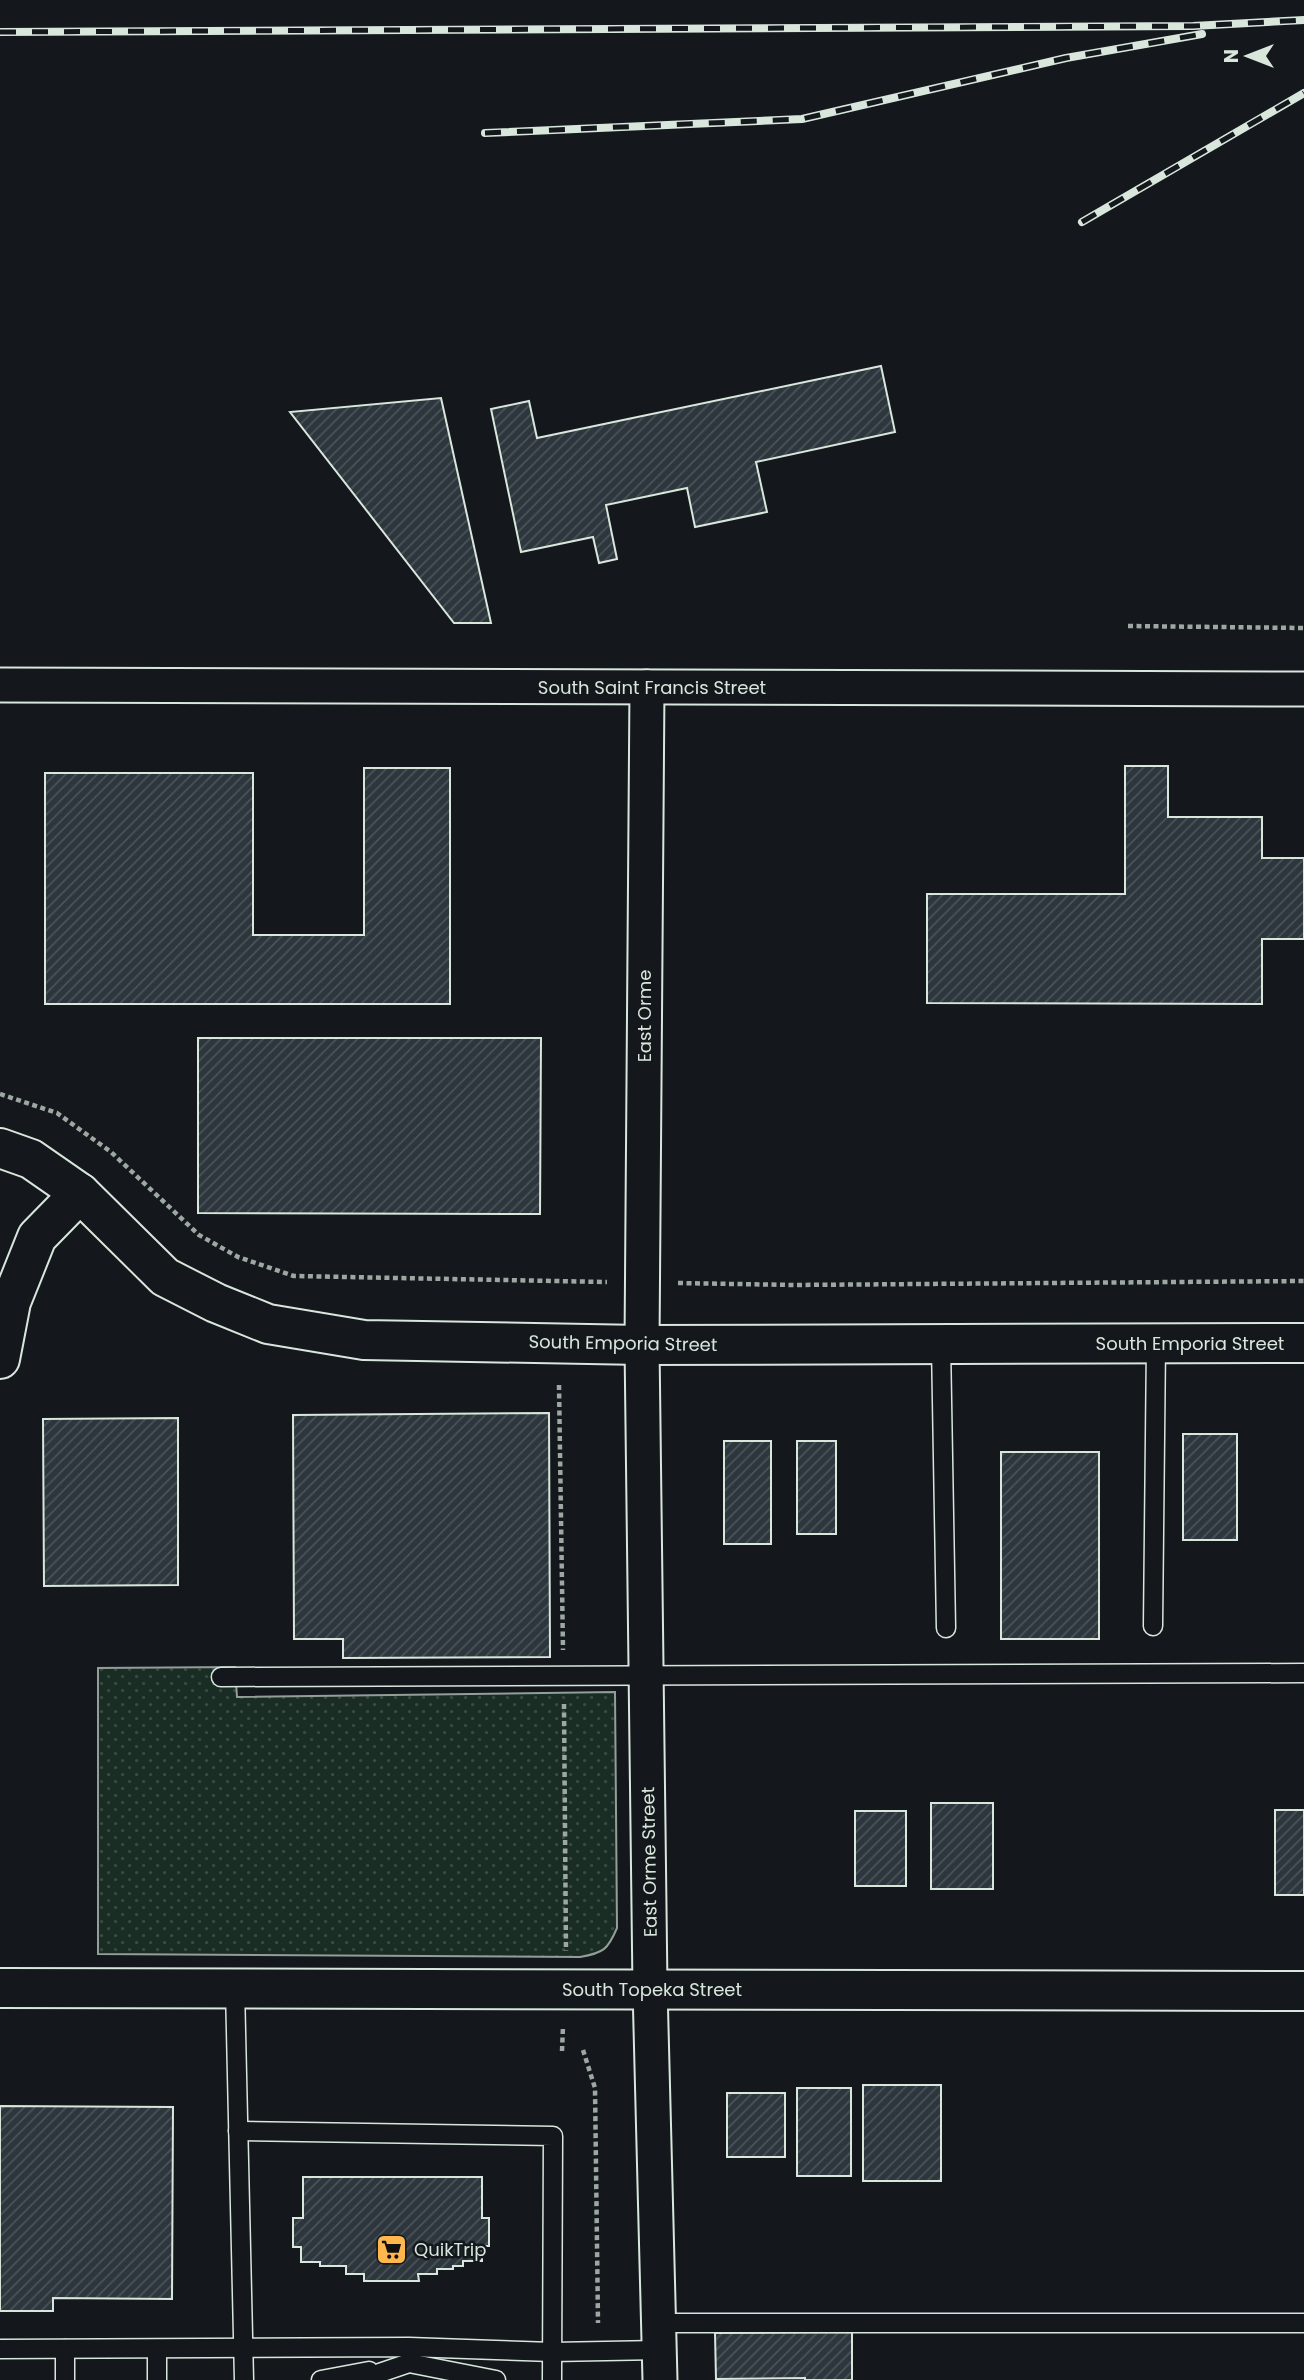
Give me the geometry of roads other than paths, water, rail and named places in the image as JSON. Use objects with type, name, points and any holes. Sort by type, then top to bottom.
[{"type":"street","name":"South Saint Francis Street","points":[[0,685],[1304,689]]},
{"type":"street","name":"East Orme","points":[[642,1345],[647,687]]},
{"type":"street","name":"South Emporia Street","points":[[0,1148],[31,1160],[80,1193],[165,1277],[216,1303],[268,1324],[364,1340],[642,1345],[1304,1343]]},
{"type":"street","points":[[0,1359],[11,1302],[37,1237],[80,1193]]},
{"type":"street","name":"East Orme Street","points":[[642,1345],[650,1988],[659,2351]]},
{"type":"street","name":"South Topeka Street","points":[[0,1988],[1304,1991]]},
{"type":"lane","points":[[1153,1626],[1156,1343]]},
{"type":"lane","points":[[941,1344],[946,1628]]},
{"type":"lane","points":[[221,1676],[1304,1673]]},
{"type":"lane","points":[[235,1988],[244,2380]]},
{"type":"lane","points":[[238,2131],[553,2136],[552,2380]]},
{"type":"lane","points":[[321,2380],[409,2363],[552,2353],[659,2351],[1304,2323]]},
{"type":"lane","points":[[0,2349],[243,2349],[409,2363],[496,2380]]},
{"type":"lane","points":[[65,2350],[65,2380]]},
{"type":"lane","points":[[157,2350],[157,2380]]},
{"type":"lane","points":[[359,2380],[409,2363],[457,2380]]},
{"type":"railway","points":[[0,32],[1193,26],[1304,20]]},
{"type":"railway","points":[[485,133],[802,119],[1066,58],[1202,34]]},
{"type":"railway","points":[[1082,222],[1304,93]]},
{"type":"place","name":"QuikTrip","points":[[391,2249]]}]
